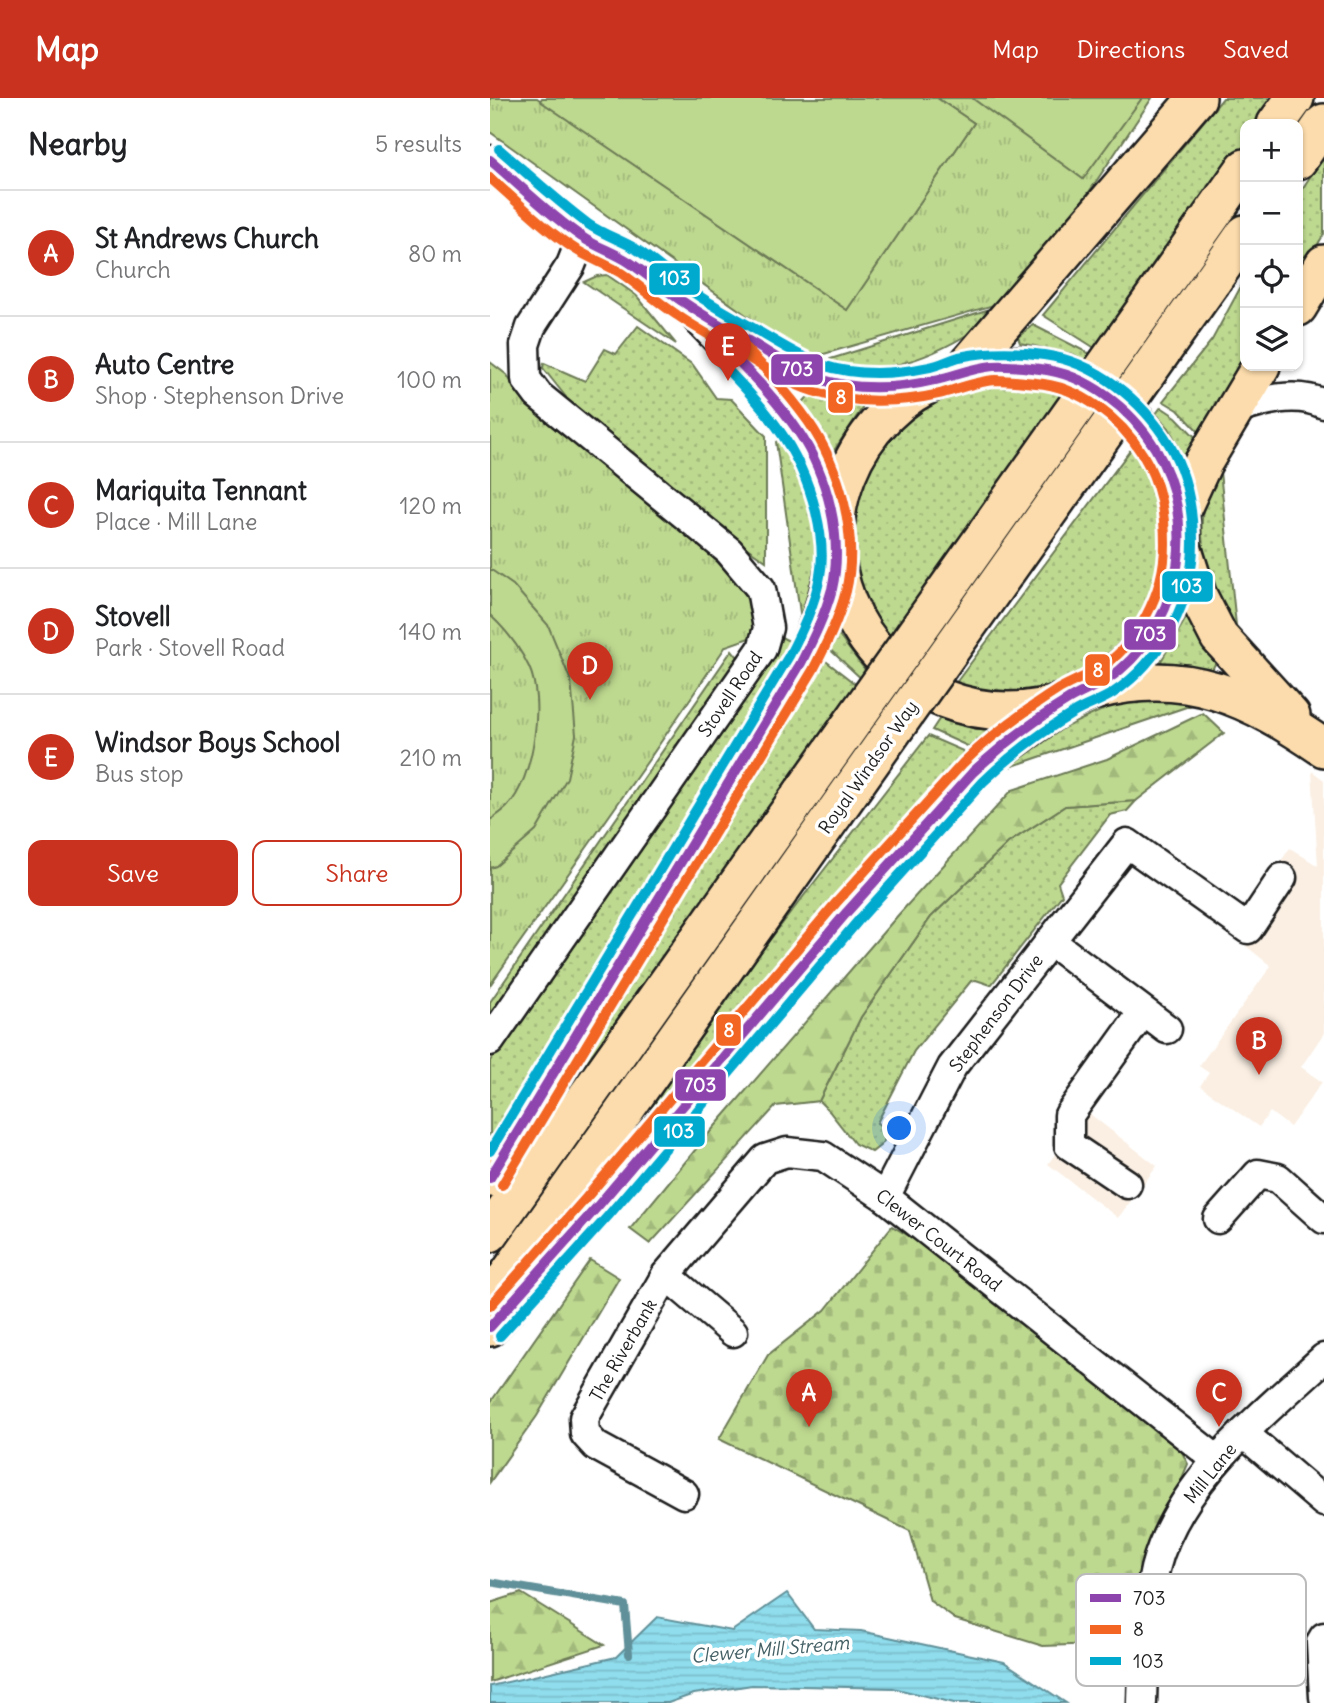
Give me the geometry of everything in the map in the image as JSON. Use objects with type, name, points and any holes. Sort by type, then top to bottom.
[{"type":"main road","points":[[490,1178],[801,663],[817,632],[829,600],[843,483],[862,443],[895,406],[949,375],[1197,98]]},
{"type":"main road","points":[[1280,119],[1295,98]]},
{"type":"main road","points":[[1303,153],[1324,123]]},
{"type":"main road","points":[[490,1233],[1240,175]]},
{"type":"main road","name":"Royal Windsor Way","points":[[490,1300],[1240,241]]},
{"type":"main road","points":[[1308,305],[1324,264]]},
{"type":"main road","points":[[949,375],[995,366],[1019,365],[1043,369],[1066,375],[1098,390],[1126,412],[1147,435],[1171,482],[1197,594],[1219,636],[1259,683],[1320,745]]},
{"type":"main road","points":[[490,1327],[597,1208],[847,912],[974,772],[990,756],[1075,697],[1120,670],[1138,652],[1153,633],[1174,586],[1180,530],[1203,463],[1258,371]]},
{"type":"main road","points":[[835,550],[847,602],[870,642],[893,666],[924,689],[958,703],[1003,711],[1026,710],[1130,683],[1186,682],[1243,702],[1320,745]]},
{"type":"street","points":[[490,160],[582,237],[628,261],[684,303],[780,360],[817,378],[834,383],[873,387],[949,375]]},
{"type":"street","name":"Stovell Road","points":[[490,1041],[762,649],[768,628],[761,589],[729,551],[538,395],[526,379],[525,345],[531,327],[570,265],[582,237]]},
{"type":"street","points":[[684,303],[772,397],[799,433],[819,473],[835,550]]},
{"type":"street","points":[[1232,411],[1267,399],[1317,400]]},
{"type":"street","name":"Stephenson Drive","points":[[885,1197],[952,1067],[1127,843],[1248,929],[1282,878]]},
{"type":"street","name":"Stephenson Drive","points":[[1050,941],[1167,1029]]},
{"type":"street","points":[[1127,1184],[1069,1145],[1069,1115],[1143,1012]]},
{"type":"street","name":"Clewer Court Road","points":[[666,1275],[765,1159],[787,1152],[823,1156],[885,1197],[1217,1460]]},
{"type":"street","points":[[1218,1219],[1258,1174],[1278,1178],[1324,1219]]},
{"type":"street","points":[[666,1275],[733,1332]]},
{"type":"street","name":"The Riverbank","points":[[666,1275],[584,1418],[585,1434],[596,1446],[684,1494]]},
{"type":"street","name":"Mill Lane","points":[[1155,1574],[1177,1515],[1192,1491],[1242,1433],[1324,1358]]},
{"type":"street","points":[[1242,1433],[1324,1502]]},
{"type":"street","points":[[1324,1637],[1321,1642],[1324,1697]]},
{"type":"shaded area","points":[[1312,771],[1324,780],[1324,1033],[1301,1067],[1322,1082],[1290,1127],[1270,1112],[1259,1127],[1200,1086],[1209,1073],[1199,1066],[1271,966],[1153,872],[1246,911],[1290,848],[1318,866]]},
{"type":"shaded area","points":[[1086,1111],[1157,1166],[1118,1218],[1048,1164]]},
{"type":"green space","points":[[490,98],[537,98],[847,309],[974,123],[937,98],[1152,98],[1089,192],[1001,303],[817,356],[791,347],[490,132]]},
{"type":"green space","points":[[542,98],[937,98],[974,123],[847,310],[540,101]]},
{"type":"green space","points":[[972,98],[1142,98],[1083,179]]},
{"type":"green space","points":[[1223,98],[1278,98],[1263,119],[1240,119],[1240,151],[1101,352],[1043,315]]},
{"type":"green space","points":[[1324,156],[1324,234],[1303,269],[1303,245],[1303,188]]},
{"type":"green space","points":[[607,275],[636,295],[676,344],[584,282]]},
{"type":"green space","points":[[1240,288],[1241,371],[1203,436],[1178,410],[1163,401],[1212,340]]},
{"type":"green space","points":[[993,308],[999,314],[978,328],[957,341],[915,359],[871,369],[821,368],[821,362]]},
{"type":"green space","points":[[1033,325],[1096,357],[1091,363],[1073,354],[1020,343],[1018,337]]},
{"type":"green space","points":[[638,326],[693,365],[716,398],[731,399],[766,436],[766,561],[721,530],[562,405],[566,397],[543,368],[544,363],[585,381],[605,349],[616,354]]},
{"type":"green space","points":[[490,362],[507,375],[519,395],[700,544],[736,581],[749,600],[754,615],[752,637],[726,646],[490,985]]},
{"type":"green space","points":[[1013,380],[1062,389],[1072,394],[896,642],[877,617],[864,590],[856,562],[854,532],[857,503],[866,475],[881,449],[921,407],[965,386]]},
{"type":"green space","points":[[814,390],[837,399],[859,401],[863,407],[831,455],[825,452],[796,410]]},
{"type":"green space","points":[[1161,407],[1176,417],[1200,442],[1187,457],[1182,454],[1169,428],[1156,414]]},
{"type":"green space","points":[[783,437],[800,473],[814,518],[816,593],[801,620],[776,442]]},
{"type":"green space","points":[[1135,444],[1160,494],[1166,544],[1156,592],[1131,635],[1096,667],[1051,687],[1003,693],[955,684]]},
{"type":"green space","points":[[1219,462],[1236,625],[1229,628],[1213,585],[1203,545],[1203,505]]},
{"type":"green space","points":[[490,569],[513,585],[548,625],[571,681],[576,735],[567,778],[536,831],[496,866],[490,868],[490,820],[507,807],[524,778],[534,739],[536,699],[529,667],[512,639],[490,615]]},
{"type":"green space","points":[[1186,618],[1193,620],[1217,660],[1210,674],[1165,667],[1161,661]]},
{"type":"green space","points":[[836,632],[869,675],[866,683],[825,645],[830,635]]},
{"type":"green space","points":[[781,637],[795,644],[490,1156],[490,1061],[707,755]]},
{"type":"green space","points":[[732,650],[742,662],[490,1024],[490,1002]]},
{"type":"green space","points":[[818,655],[863,690],[516,1173],[580,1051]]},
{"type":"green space","points":[[1160,694],[1195,704],[1007,768],[1033,742],[1126,699]]},
{"type":"green space","points":[[1203,713],[1224,733],[1136,801],[1065,806],[1008,843],[931,917],[861,1017],[819,1101],[776,1106],[650,1244],[630,1229],[710,1132],[900,913],[1012,790],[1107,759]]},
{"type":"green space","points":[[940,718],[998,736],[983,753],[932,730]]},
{"type":"green space","points":[[928,736],[977,757],[570,1214],[768,942]]},
{"type":"green space","points":[[1136,801],[1127,811],[1110,815],[1058,883],[1062,895],[991,985],[971,981],[914,1051],[877,1123],[890,1132],[881,1145],[872,1152],[855,1144],[819,1101],[861,1017],[931,917],[1008,843],[1065,806]]},
{"type":"green space","points":[[892,1226],[942,1256],[1182,1452],[1188,1464],[1140,1574],[1076,1574],[1076,1645],[1043,1646],[955,1619],[930,1601],[910,1531],[719,1439],[768,1355],[825,1310]]},
{"type":"green space","points":[[590,1260],[619,1278],[537,1416],[490,1482],[490,1403]]},
{"type":"green space","points":[[521,1593],[604,1645],[490,1682],[490,1603]]},
{"type":"water","name":"Clewer Mill Stream","points":[[787,1593],[814,1629],[861,1631],[1004,1662],[1066,1703],[954,1703],[893,1688],[752,1685],[694,1694],[668,1703],[490,1703],[490,1686],[616,1657],[657,1617],[732,1631]]},
{"type":"waterway","points":[[490,1582],[625,1605],[629,1654]]},
{"type":"transit line","name":"103","points":[[499,149],[588,224],[636,249],[718,308],[822,365],[848,371],[890,372],[930,367],[969,355],[1012,352],[1063,359],[1099,375],[1131,398],[1169,444],[1188,492],[1193,543],[1192,565],[1181,607],[1160,646],[1146,664],[1113,693],[1075,712],[1039,736],[983,782],[858,921],[608,1216],[500,1336]]},
{"type":"transit line","name":"703","points":[[490,160],[546,210],[582,237],[629,262],[710,319],[809,375],[845,385],[891,387],[921,383],[985,367],[1011,366],[1057,372],[1091,386],[1134,420],[1155,448],[1177,505],[1179,535],[1177,565],[1170,595],[1158,623],[1141,648],[1114,675],[1043,716],[973,772],[847,912],[597,1207],[490,1327]]},
{"type":"transit line","name":"8","points":[[490,178],[575,249],[621,273],[692,325],[804,388],[844,398],[892,400],[924,397],[981,382],[1001,380],[1052,385],[1083,398],[1111,417],[1143,455],[1154,476],[1160,498],[1165,544],[1164,562],[1154,598],[1146,616],[1124,647],[1096,671],[1059,689],[1022,714],[963,763],[836,903],[586,1198],[490,1306]]},
{"type":"transit line","name":"8","points":[[502,1185],[813,670],[836,622],[846,591],[850,548],[848,525],[838,481],[829,459],[800,410],[734,336]]},
{"type":"transit line","name":"703","points":[[490,1178],[801,663],[832,589],[836,549],[834,528],[825,486],[817,467],[790,420],[724,346]]},
{"type":"transit line","name":"103","points":[[490,1151],[789,656],[815,597],[821,568],[821,536],[809,487],[800,465],[777,426],[714,356]]},
{"type":"place","name":"Windsor Boys School","points":[[728,381]]},
{"type":"place","name":"Stovell","points":[[590,700]]},
{"type":"place","name":"Auto Centre","points":[[1259,1075]]},
{"type":"place","name":"St Andrews Church","points":[[809,1427]]},
{"type":"place","name":"Mariquita Tennant","points":[[1219,1427]]}]
